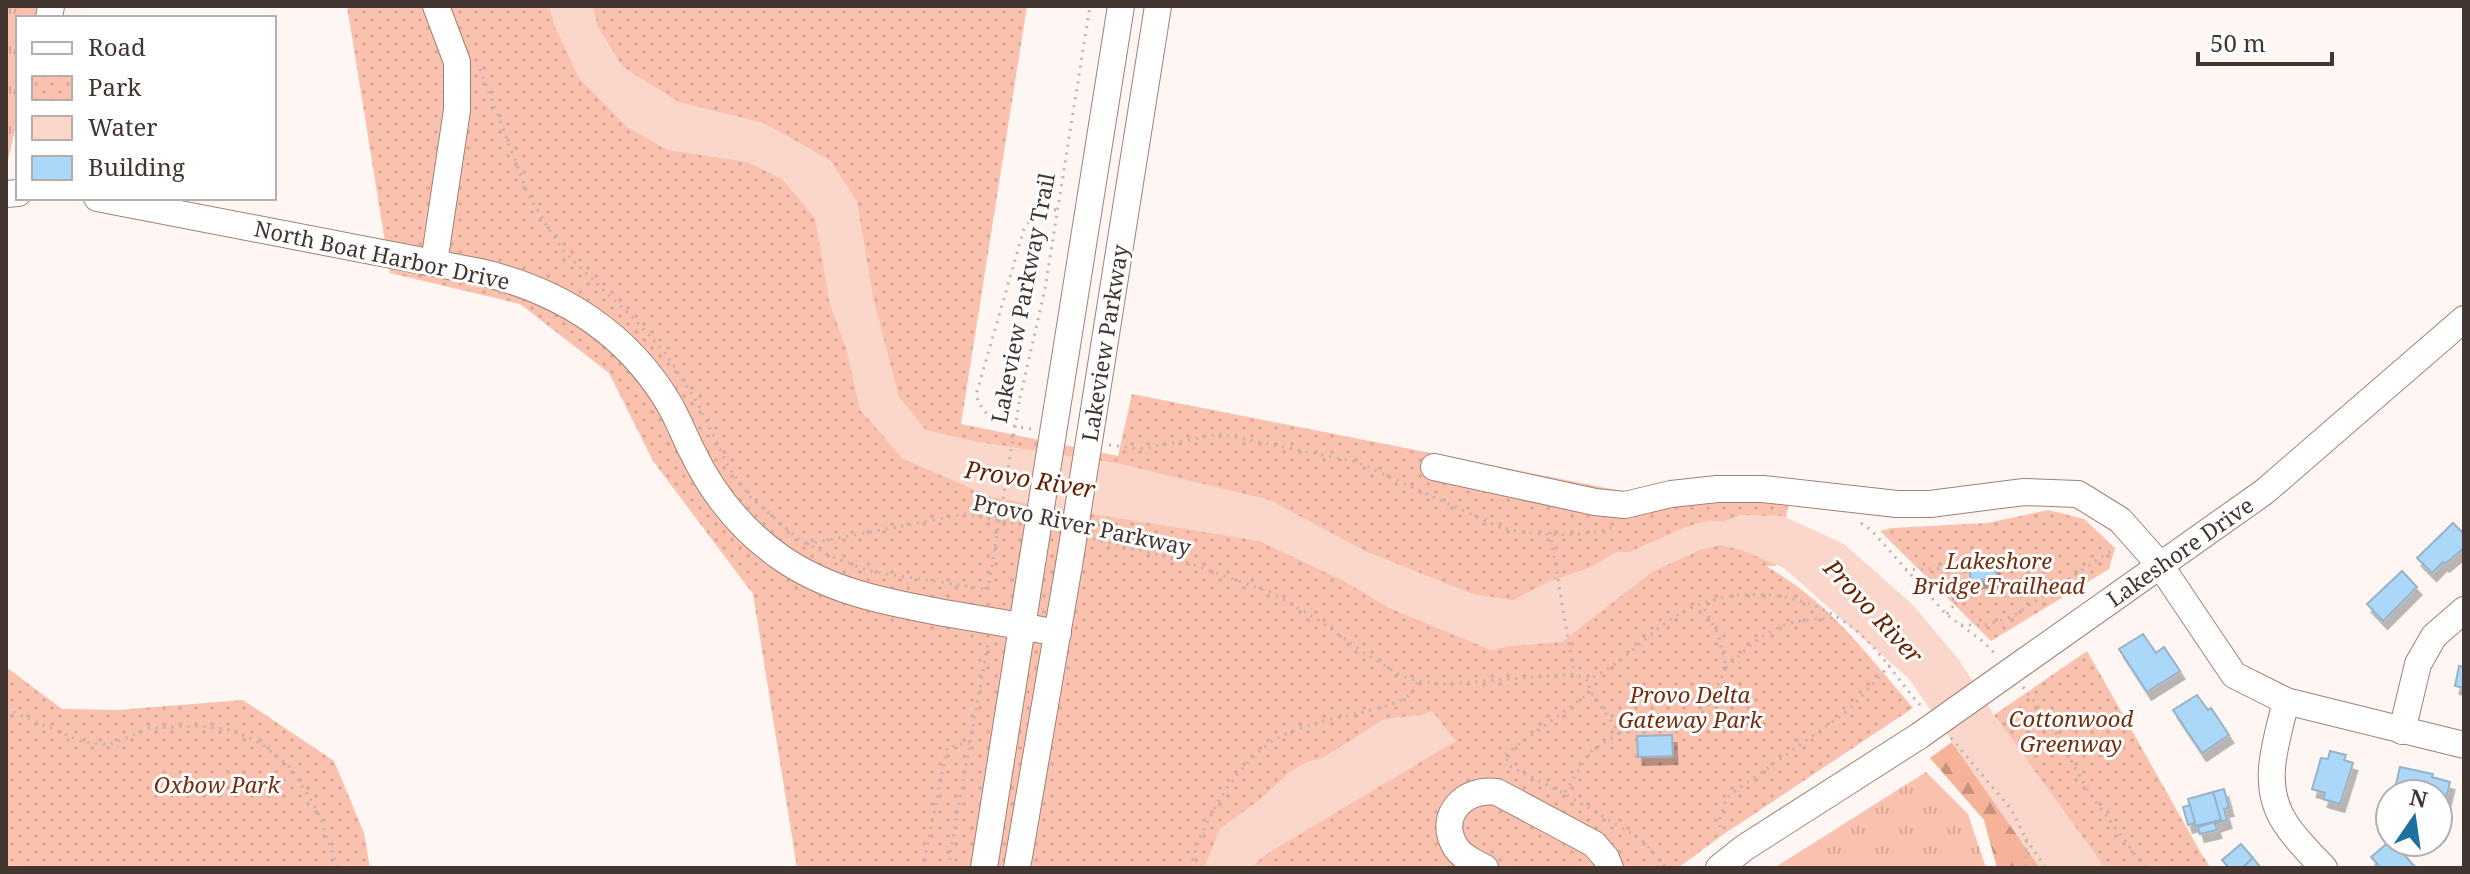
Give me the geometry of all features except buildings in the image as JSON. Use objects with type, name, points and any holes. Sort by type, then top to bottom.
[{"type":"street","points":[[434,263],[457,110],[457,62],[436,6]]},
{"type":"street","name":"Lakeview Parkway","points":[[984,868],[1121,6]]},
{"type":"street","name":"Lakeview Parkway","points":[[1017,868],[1058,633],[1158,6]]},
{"type":"street","name":"North Boat Harbor Drive","points":[[107,200],[434,263],[527,285],[572,306],[612,335],[638,361],[672,409],[703,474],[717,495],[748,530],[798,569],[835,587],[873,600],[1058,633]]},
{"type":"street","name":"Lakeshore Drive","points":[[1719,868],[1924,726],[2025,661],[2264,492],[2464,319]]},
{"type":"street","points":[[1434,467],[1595,502],[1625,505],[1671,494],[1717,489],[1789,491],[1897,504],[1930,504],[2024,492],[2078,494],[2120,520],[2160,565],[2234,675],[2286,701],[2464,745]]},
{"type":"street","points":[[2402,731],[2418,664],[2434,636],[2464,610]]},
{"type":"street","points":[[2286,701],[2271,768],[2271,785],[2282,819],[2324,868]]},
{"type":"street","points":[[1485,868],[1459,853],[1450,828],[1454,810],[1465,797],[1489,790],[1594,844],[1610,868]]},
{"type":"path","name":"Lakeview Parkway Trail","points":[[807,544],[869,571],[986,592],[1020,398],[1045,289],[1090,6]]},
{"type":"path","points":[[477,64],[528,194],[565,253],[666,354],[699,406],[729,468],[751,498],[807,544]]},
{"type":"path","points":[[1035,430],[992,419],[982,410],[976,395],[1024,229],[1034,213],[1056,210]]},
{"type":"path","points":[[1107,445],[1140,449],[1220,434],[1357,462],[1511,530],[1570,535],[1599,533],[1613,527]]},
{"type":"path","name":"Provo River Parkway","points":[[807,544],[965,514],[1019,524]]},
{"type":"path","points":[[1857,521],[1871,530],[1946,614],[1995,654]]},
{"type":"path","points":[[1550,532],[1574,674]]},
{"type":"path","name":"Provo River Parkway","points":[[1092,539],[1186,562],[1272,593],[1400,675],[1418,681],[1446,684],[1574,674],[1587,680]]},
{"type":"path","points":[[1961,625],[1986,625],[2013,616],[2115,548]]},
{"type":"path","points":[[1905,570],[1951,568],[1965,563],[2031,555]]},
{"type":"path","points":[[1967,588],[1998,585],[1997,559]]},
{"type":"path","points":[[1946,614],[1967,588],[1965,563]]},
{"type":"path","points":[[1951,568],[1954,605]]},
{"type":"path","points":[[1619,733],[1591,692],[1587,680],[1617,663],[1674,618],[1702,604],[1755,593],[1780,595],[1814,604],[1859,633],[1890,665],[1908,692],[1924,726]]},
{"type":"path","points":[[1702,604],[1718,634],[1726,668]]},
{"type":"path","points":[[1565,794],[1590,752],[1619,733],[1654,731],[1689,723],[1706,709],[1726,668],[1752,642],[1795,621],[1838,618]]},
{"type":"path","points":[[950,868],[989,639]]},
{"type":"path","points":[[1720,827],[1727,797],[1849,710],[1890,665]]},
{"type":"path","points":[[1191,868],[1199,841],[1219,802],[1245,764],[1261,750],[1279,737],[1314,724],[1409,696],[1418,681]]},
{"type":"path","points":[[2024,688],[2048,719],[2088,791],[2145,868]]},
{"type":"path","points":[[1591,692],[1504,755],[1511,767],[1565,794],[1642,840],[1665,866]]},
{"type":"path","points":[[6,709],[83,742],[109,745],[149,728],[200,726],[232,730],[262,744],[291,768],[317,810],[338,868]]},
{"type":"path","points":[[1951,739],[2011,809],[2026,839],[2046,868]]},
{"type":"path","points":[[923,868],[947,748],[970,742]]},
{"type":"path","points":[[2026,839],[2026,868]]},
{"type":"green space","points":[[6,6],[42,6],[40,16],[16,16],[16,124],[6,170]]},
{"type":"green space","name":"Provo Delta Gateway Park","points":[[347,6],[1027,6],[961,424],[1118,456],[1132,394],[1677,502],[1790,497],[1776,566],[1766,566],[1828,612],[1913,708],[1678,868],[797,868],[753,594],[653,461],[609,373],[520,304],[390,273]]},
{"type":"green space","name":"Lakeshore Bridge Trailhead","points":[[2048,510],[2084,519],[2115,548],[2109,569],[1991,641],[1880,531],[1988,523]]},
{"type":"green space","name":"Cottonwood Greenway","points":[[2087,651],[2211,868],[2105,868],[1994,715]]},
{"type":"green space","name":"Oxbow Park","points":[[6,667],[62,709],[118,710],[243,700],[334,761],[364,833],[370,868],[6,868]]},
{"type":"green space","points":[[1952,742],[2040,868],[1997,868],[1984,820],[1930,758]]},
{"type":"green space","points":[[1926,772],[1968,814],[1986,868],[1774,868]]},
{"type":"water","name":"Provo River","points":[[549,6],[593,6],[598,27],[623,67],[679,102],[764,123],[830,160],[857,201],[873,297],[899,397],[926,430],[979,442],[1117,463],[1270,500],[1365,551],[1473,594],[1513,600],[1548,582],[1591,567],[1616,552],[1629,552],[1683,528],[1707,521],[1725,521],[1740,515],[1783,516],[1844,544],[1913,605],[1959,660],[1994,715],[2105,868],[2040,868],[1909,679],[1784,568],[1741,550],[1721,545],[1700,550],[1652,572],[1562,642],[1491,650],[1391,609],[1342,580],[1259,541],[994,498],[903,459],[860,410],[846,348],[830,305],[815,218],[782,179],[747,162],[667,150],[627,127],[579,78],[554,25]]},
{"type":"water","points":[[1432,711],[1456,741],[1265,855],[1250,868],[1204,868],[1220,829],[1290,772],[1324,757],[1384,719]]}]
